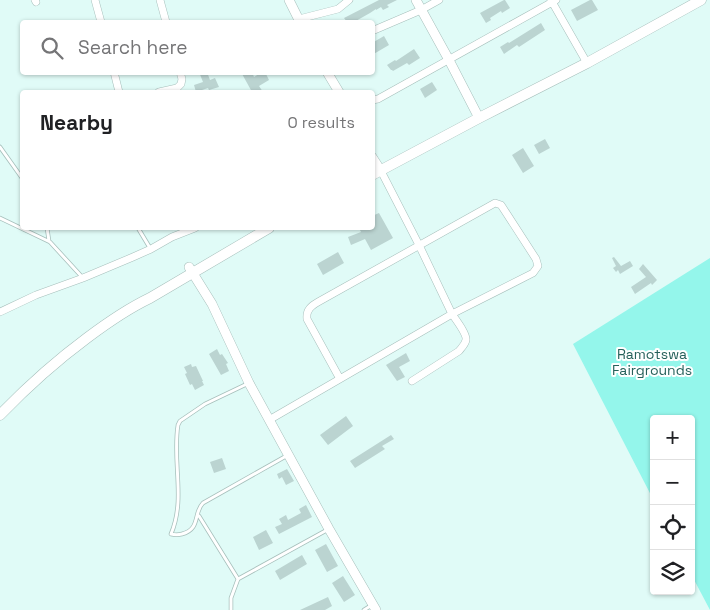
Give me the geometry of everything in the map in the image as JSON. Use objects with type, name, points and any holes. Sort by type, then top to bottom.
[{"type":"main road","points":[[376,173],[586,63],[701,0]]},
{"type":"main road","points":[[0,415],[62,357],[147,295],[235,242],[265,230]]},
{"type":"street","points":[[95,0],[100,20]]},
{"type":"street","points":[[160,0],[165,20]]},
{"type":"street","points":[[289,0],[299,20]]},
{"type":"street","points":[[302,20],[338,9],[349,0]]},
{"type":"street","points":[[416,0],[480,118]]},
{"type":"street","points":[[375,30],[439,0]]},
{"type":"street","points":[[375,100],[450,60],[554,1],[586,63]]},
{"type":"street","points":[[115,75],[118,90]]},
{"type":"street","points":[[168,90],[177,88],[181,84],[181,75]]},
{"type":"street","points":[[329,75],[337,90]]},
{"type":"street","points":[[376,173],[418,245],[452,314],[465,334],[466,340],[459,351],[412,381]]},
{"type":"street","points":[[269,420],[340,379],[452,314],[533,273],[538,263],[501,205],[498,203],[492,204],[318,302],[308,310],[307,319],[340,379]]},
{"type":"street","points":[[0,312],[36,295],[151,250],[172,237],[189,230]]},
{"type":"street","points":[[191,270],[212,304],[249,383],[269,420],[374,608]]},
{"type":"lane","points":[[0,147],[20,175]]},
{"type":"lane","points":[[0,218],[20,228]]},
{"type":"lane","points":[[25,230],[50,242],[83,278]]},
{"type":"lane","points":[[47,230],[50,242]]},
{"type":"lane","points":[[139,230],[151,250]]},
{"type":"lane","points":[[249,383],[205,404],[180,421],[178,425],[176,458],[179,496],[175,527],[171,534],[174,536],[186,533],[192,529],[203,502],[289,455]]},
{"type":"lane","points":[[198,515],[238,579]]},
{"type":"lane","points":[[231,610],[231,598],[238,579],[329,529]]},
{"type":"lane","points":[[364,610],[374,608]]},
{"type":"green space","name":"Ramotswa Fairgrounds","points":[[710,258],[710,610],[695,582],[695,415],[650,415],[650,493],[573,344]]},
{"type":"building","points":[[379,0],[397,0],[387,5],[389,7],[383,10],[381,7],[376,9],[358,20],[346,20],[344,18]]},
{"type":"building","points":[[504,0],[510,8],[502,13],[501,11],[486,23],[480,13]]},
{"type":"building","points":[[592,0],[598,10],[577,21],[571,10]]},
{"type":"building","points":[[541,23],[545,30],[519,47],[517,45],[504,54],[500,47]]},
{"type":"building","points":[[384,36],[389,45],[375,53],[375,41]]},
{"type":"building","points":[[414,49],[420,58],[409,65],[407,63],[393,71],[387,65],[396,61]]},
{"type":"building","points":[[200,75],[208,75],[210,80],[215,78],[219,87],[209,90],[208,88],[195,90],[194,85],[203,82]]},
{"type":"building","points":[[243,75],[253,75],[254,77],[266,75],[269,80],[259,86],[262,90],[251,90]]},
{"type":"building","points":[[432,82],[437,90],[425,98],[420,89]]},
{"type":"building","points":[[545,139],[550,148],[539,154],[534,145]]},
{"type":"building","points":[[523,148],[534,166],[523,173],[512,155]]},
{"type":"building","points":[[379,213],[393,238],[371,250],[365,239],[351,245],[348,237],[361,232],[360,230],[375,230],[375,215]]},
{"type":"building","points":[[338,252],[344,263],[323,275],[317,264]]},
{"type":"building","points":[[614,257],[621,266],[630,261],[633,266],[620,274],[618,270],[616,272],[613,268],[616,266],[612,258]]},
{"type":"building","points":[[643,264],[657,280],[652,285],[651,283],[635,294],[631,287],[646,277],[639,269]]},
{"type":"building","points":[[217,349],[228,363],[226,364],[229,371],[221,375],[209,354]]},
{"type":"building","points":[[406,353],[410,361],[399,367],[405,377],[397,381],[386,365]]},
{"type":"building","points":[[191,364],[192,367],[196,366],[204,385],[195,390],[192,384],[190,385],[185,374],[187,373],[184,367]]},
{"type":"building","points":[[346,416],[353,426],[328,445],[320,435]]},
{"type":"building","points":[[391,435],[394,439],[382,446],[385,449],[355,468],[350,461]]},
{"type":"building","points":[[222,458],[226,469],[214,473],[210,462]]},
{"type":"building","points":[[287,469],[294,481],[286,485],[282,477],[279,479],[277,474]]},
{"type":"building","points":[[306,505],[312,517],[279,534],[275,527],[282,524],[279,519],[286,515],[288,520],[301,513],[299,509]]},
{"type":"building","points":[[266,530],[273,543],[259,550],[253,537]]},
{"type":"building","points":[[326,544],[338,566],[327,572],[315,550]]},
{"type":"building","points":[[302,555],[307,564],[280,580],[275,571]]},
{"type":"building","points":[[343,576],[355,595],[344,602],[332,583]]},
{"type":"building","points":[[328,597],[332,606],[325,610],[300,610]]}]
